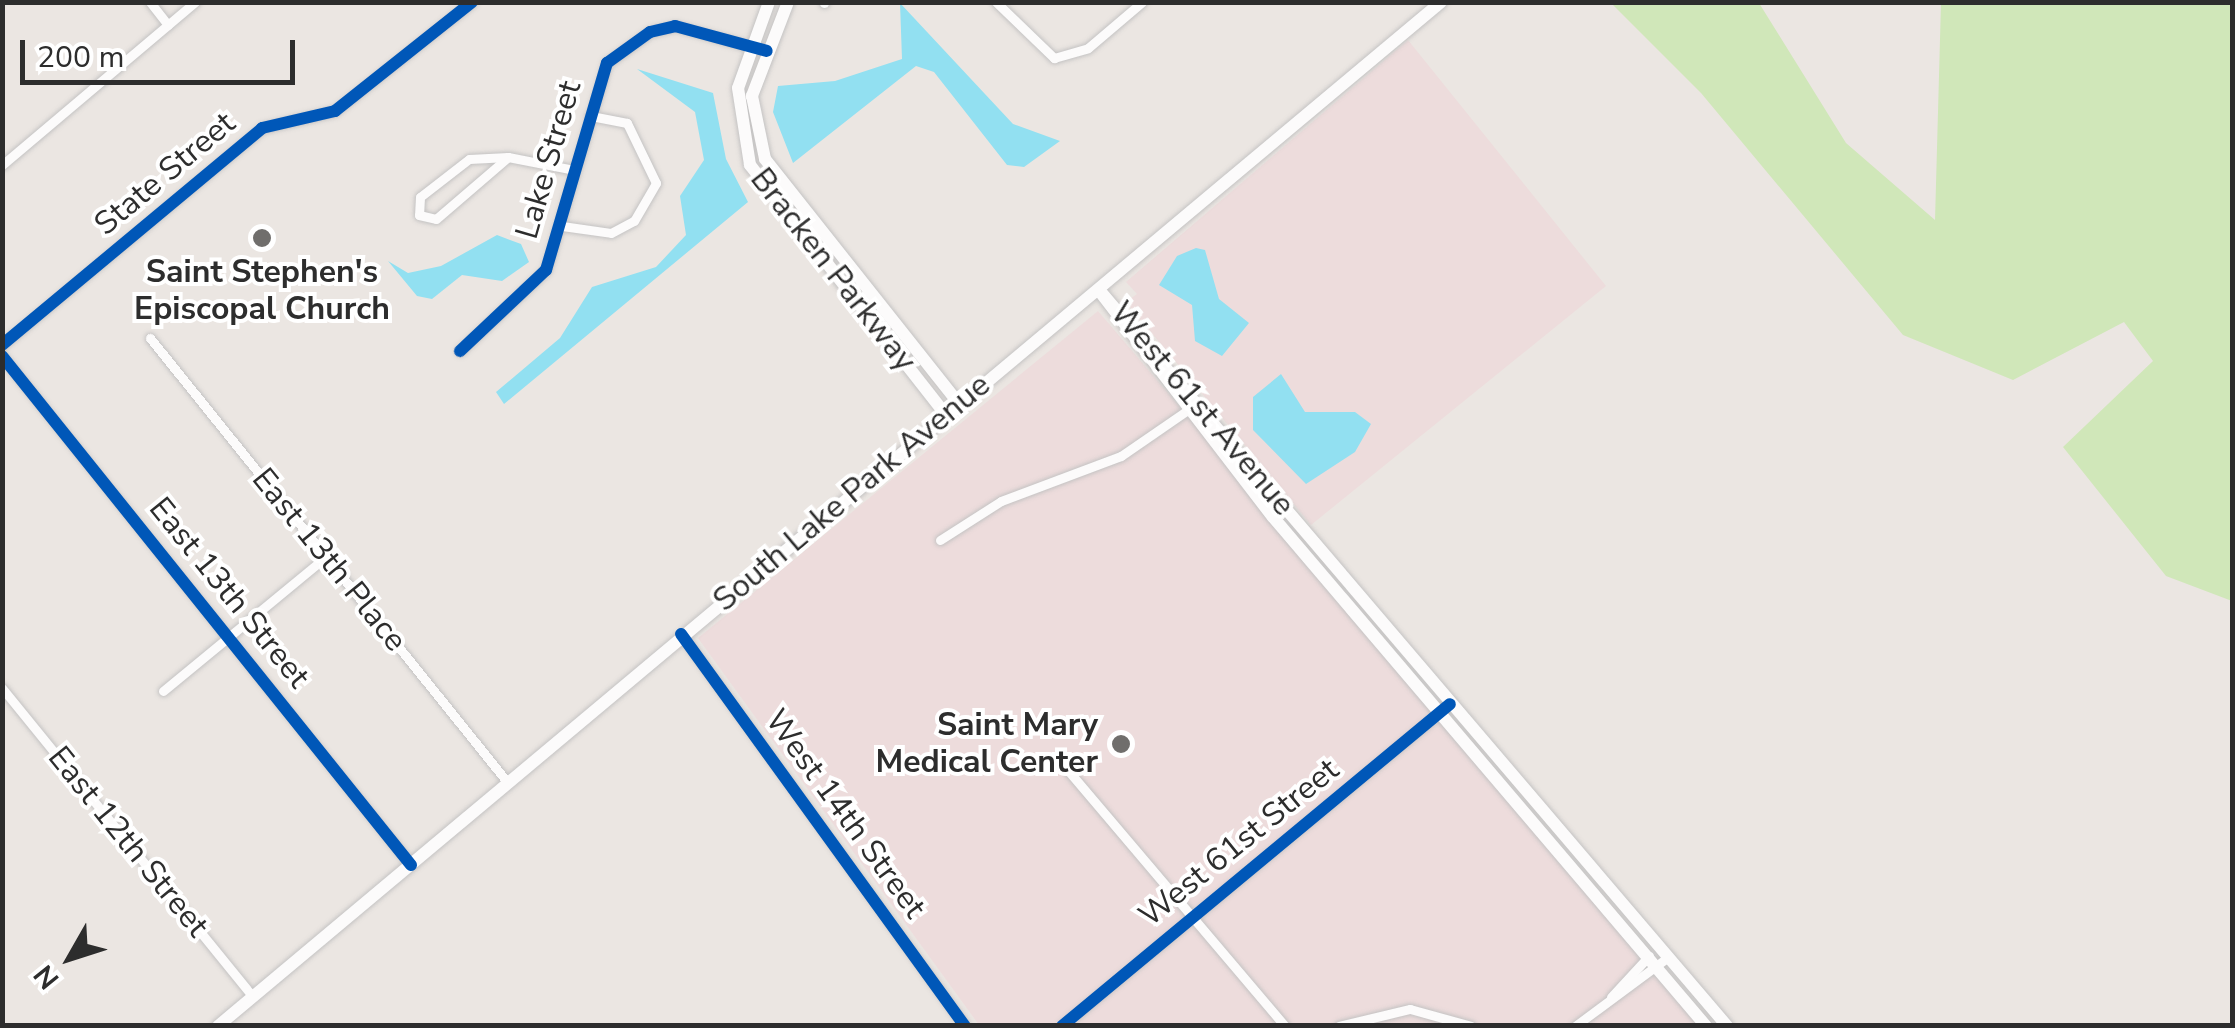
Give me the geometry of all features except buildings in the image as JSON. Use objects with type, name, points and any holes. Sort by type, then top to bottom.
[{"type":"main road","name":"Bracken Parkway","points":[[769,2],[751,45],[737,97],[744,151],[854,300],[946,415]]},
{"type":"main road","name":"Bracken Parkway","points":[[788,2],[752,96],[765,160],[959,404]]},
{"type":"main road","name":"South Lake Park Avenue","points":[[218,1026],[681,634],[1100,291],[1441,2]]},
{"type":"main road","name":"West 61st Avenue","points":[[1100,291],[1200,401],[1450,704],[1727,1026]]},
{"type":"main road","name":"West 61st Avenue","points":[[1100,291],[1187,411],[1438,715],[1706,1026]]},
{"type":"street","points":[[150,2],[168,25]]},
{"type":"street","points":[[2,164],[195,2]]},
{"type":"street","name":"State Street","points":[[2,344],[262,128],[336,111],[472,2]]},
{"type":"street","points":[[996,2],[1054,58],[1088,48],[1142,2]]},
{"type":"street","name":"Lake Street","points":[[460,352],[520,302],[562,226],[574,170],[607,63],[650,32],[702,28],[767,51]]},
{"type":"street","points":[[562,226],[612,233],[634,221],[656,183],[627,123],[590,116]]},
{"type":"street","points":[[508,157],[436,218],[419,215],[420,197],[469,159],[508,157],[574,170]]},
{"type":"street","points":[[854,300],[867,290]]},
{"type":"street","name":"East 13th Place","points":[[150,338],[508,783]]},
{"type":"street","name":"East 13th Street","points":[[2,356],[411,866]]},
{"type":"street","points":[[940,540],[1006,499],[1120,456],[1200,401]]},
{"type":"street","points":[[163,691],[326,556]]},
{"type":"street","name":"West 14th Street","points":[[681,634],[965,1026]]},
{"type":"street","name":"East 12th Street","points":[[2,688],[252,997]]},
{"type":"street","name":"West 61st Street","points":[[1062,1026],[1450,704]]},
{"type":"street","points":[[1066,768],[1285,1026]]},
{"type":"street","points":[[1575,1026],[1662,953]]},
{"type":"street","points":[[1339,1026],[1410,1010],[1471,1026]]},
{"type":"shaded area","points":[[1408,40],[1606,286],[1311,525],[1126,302],[1137,294],[1126,282]]},
{"type":"shaded area","name":"Saint Mary Medical Center","points":[[1098,311],[1708,1025],[979,1025],[698,638]]},
{"type":"green space","points":[[1611,3],[1759,3],[1846,143],[1935,220],[1941,3],[2232,3],[2232,601],[2166,576],[2063,447],[2153,361],[2124,322],[2013,380],[1903,335],[1701,93]]},
{"type":"water","points":[[900,3],[1013,124],[1060,141],[1024,167],[1007,165],[934,72],[916,66],[793,163],[773,112],[778,86],[835,81],[902,59]]},
{"type":"water","points":[[637,69],[713,93],[726,159],[748,202],[504,404],[496,392],[560,338],[592,287],[656,267],[686,235],[680,196],[704,160],[695,112]]},
{"type":"water","points":[[497,235],[521,244],[529,262],[502,281],[462,275],[432,299],[417,296],[388,261],[408,273],[441,266]]},
{"type":"water","points":[[1196,248],[1205,250],[1219,299],[1249,323],[1222,356],[1195,341],[1192,305],[1159,285],[1177,256]]},
{"type":"water","points":[[1281,374],[1305,412],[1355,412],[1371,424],[1355,452],[1306,484],[1253,430],[1253,397]]},
{"type":"cycle path","points":[[2,345],[262,128],[335,111],[472,2]]},
{"type":"cycle path","points":[[460,351],[546,270],[607,63],[650,32],[675,26],[767,51]]},
{"type":"cycle path","points":[[2,356],[411,865]]},
{"type":"cycle path","points":[[681,634],[965,1026]]},
{"type":"cycle path","points":[[1062,1026],[1450,704]]},
{"type":"place","name":"Saint Stephen's Episcopal Church","points":[[262,238]]},
{"type":"place","name":"Saint Mary Medical Center","points":[[1121,744]]}]
